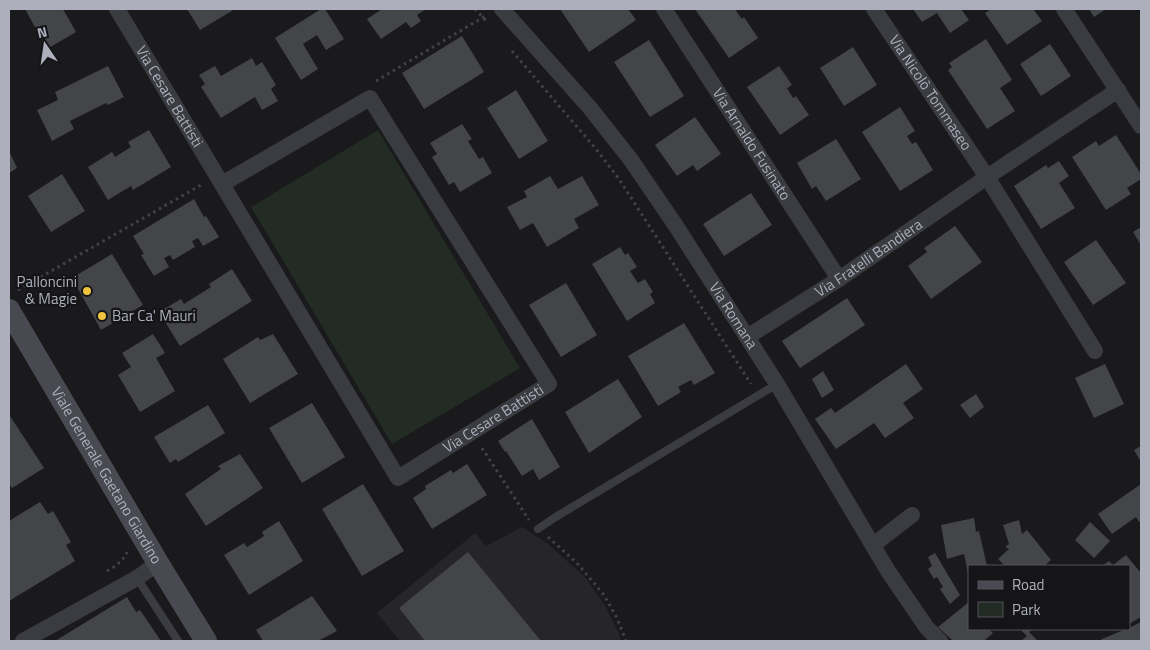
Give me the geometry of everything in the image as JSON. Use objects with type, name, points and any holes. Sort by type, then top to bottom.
[{"type":"main road","name":"Viale Generale Gaetano Giardino","points":[[9,310],[206,641]]},
{"type":"street","name":"Via Cesare Battisti","points":[[117,9],[398,478],[549,384],[370,98],[222,184]]},
{"type":"street","name":"Via Romana","points":[[502,9],[590,108],[631,160],[676,226],[777,384],[888,571],[927,628],[940,641]]},
{"type":"street","name":"Via Nicolò Tommaseo","points":[[874,9],[987,177]]},
{"type":"street","points":[[1064,9],[1141,126]]},
{"type":"street","name":"Via Arnaldo Fusinato","points":[[669,11],[839,279]]},
{"type":"street","name":"Via Fratelli Bandiera","points":[[747,337],[839,279],[1118,90]]},
{"type":"street","points":[[987,177],[1095,351]]},
{"type":"street","points":[[873,545],[912,515]]},
{"type":"street","points":[[23,641],[137,578],[158,563]]},
{"type":"lane","points":[[538,529],[777,384]]},
{"type":"lane","points":[[137,578],[178,641]]},
{"type":"path","points":[[475,9],[492,28]]},
{"type":"path","points":[[509,47],[596,149],[619,179],[758,395]]},
{"type":"shaded area","points":[[522,527],[547,543],[585,577],[606,607],[621,641],[400,641],[377,613],[475,533],[486,546]]},
{"type":"green space","points":[[378,130],[520,368],[392,444],[251,207]]},
{"type":"building","points":[[25,9],[63,9],[76,32],[47,49]]},
{"type":"building","points":[[187,9],[235,9],[200,30]]},
{"type":"building","points":[[321,9],[325,9],[344,39],[326,50],[317,35],[303,44],[318,69],[301,80],[275,38]]},
{"type":"building","points":[[382,9],[426,9],[417,15],[421,21],[411,28],[406,22],[381,39],[367,19]]},
{"type":"building","points":[[560,9],[628,9],[636,20],[589,52]]},
{"type":"building","points":[[695,9],[738,9],[736,11],[742,19],[744,17],[758,38],[729,58]]},
{"type":"building","points":[[913,9],[961,9],[969,20],[950,33],[937,13],[922,22]]},
{"type":"building","points":[[991,9],[1033,9],[1042,21],[1007,45],[985,13]]},
{"type":"building","points":[[1089,9],[1106,9],[1094,17]]},
{"type":"building","points":[[462,36],[484,72],[424,109],[402,73]]},
{"type":"building","points":[[986,39],[1012,80],[1000,88],[1015,111],[987,129],[948,70],[952,67],[949,63]]},
{"type":"building","points":[[649,40],[684,96],[650,117],[614,62]]},
{"type":"building","points":[[1050,44],[1071,76],[1041,96],[1020,64]]},
{"type":"building","points":[[853,47],[877,85],[844,106],[820,68]]},
{"type":"building","points":[[252,58],[256,66],[262,62],[276,85],[271,89],[278,101],[262,110],[255,97],[221,118],[201,87],[205,84],[199,75],[215,66],[221,76]]},
{"type":"building","points":[[108,66],[124,97],[108,105],[106,103],[70,121],[74,129],[52,141],[37,110],[58,100],[55,92]]},
{"type":"building","points":[[779,66],[792,85],[787,88],[793,98],[796,96],[809,115],[780,135],[747,87]]},
{"type":"building","points":[[516,90],[548,141],[519,159],[487,108]]},
{"type":"building","points":[[900,107],[915,131],[907,136],[912,144],[916,142],[933,170],[900,191],[862,132]]},
{"type":"building","points":[[695,117],[721,154],[697,171],[693,165],[677,176],[655,145]]},
{"type":"building","points":[[462,124],[472,139],[468,141],[479,159],[483,157],[492,173],[460,192],[454,182],[449,185],[432,157],[437,154],[430,143]]},
{"type":"building","points":[[149,130],[171,167],[133,190],[131,186],[108,200],[88,167],[112,152],[115,157],[131,147],[128,142]]},
{"type":"building","points":[[1116,135],[1141,174],[1141,179],[1127,188],[1131,194],[1106,210],[1072,157],[1096,141],[1099,146]]},
{"type":"building","points":[[836,139],[861,179],[826,201],[816,186],[812,189],[797,163]]},
{"type":"building","points":[[9,151],[17,168],[9,173]]},
{"type":"building","points":[[1059,161],[1069,176],[1059,183],[1075,208],[1041,229],[1014,186],[1046,165],[1048,168]]},
{"type":"building","points":[[62,174],[85,211],[51,232],[28,196]]},
{"type":"building","points":[[550,176],[558,189],[582,176],[599,205],[574,219],[579,228],[547,247],[533,223],[520,230],[507,207],[527,197],[524,191]]},
{"type":"building","points":[[751,193],[772,225],[724,256],[703,224]]},
{"type":"building","points":[[194,199],[204,217],[206,216],[219,237],[203,246],[198,238],[192,241],[195,247],[173,260],[170,255],[164,258],[169,267],[154,276],[141,255],[144,254],[133,236]]},
{"type":"building","points":[[955,226],[982,262],[931,299],[908,266],[927,252],[924,248]]},
{"type":"building","points":[[1141,227],[1141,245],[1133,232]]},
{"type":"building","points":[[1096,240],[1126,283],[1093,305],[1064,262]]},
{"type":"building","points":[[620,247],[625,255],[628,253],[637,267],[630,271],[638,283],[645,279],[653,292],[650,294],[655,303],[627,321],[592,264]]},
{"type":"building","points":[[112,254],[143,305],[101,330],[72,278]]},
{"type":"building","points":[[232,269],[252,301],[180,346],[159,312],[181,299],[184,304],[211,287],[209,284]]},
{"type":"building","points":[[566,283],[597,335],[561,357],[529,305]]},
{"type":"building","points":[[847,298],[865,325],[800,368],[782,341]]},
{"type":"building","points":[[684,323],[715,373],[694,385],[691,380],[678,387],[681,392],[658,406],[628,356]]},
{"type":"building","points":[[153,334],[165,353],[156,358],[175,391],[140,412],[118,375],[131,367],[122,353]]},
{"type":"building","points":[[273,334],[298,374],[250,403],[223,359],[258,337],[260,340]]},
{"type":"building","points":[[906,364],[923,389],[903,403],[914,418],[885,438],[874,423],[836,449],[815,419],[831,408],[835,413]]},
{"type":"building","points":[[1105,364],[1124,404],[1094,418],[1075,378]]},
{"type":"building","points":[[823,371],[834,390],[822,398],[812,379]]},
{"type":"building","points":[[618,379],[642,417],[589,453],[565,412]]},
{"type":"building","points":[[976,394],[984,407],[970,418],[960,405]]},
{"type":"building","points":[[312,403],[345,457],[302,483],[269,428]]},
{"type":"building","points":[[208,405],[225,433],[178,462],[176,459],[170,463],[154,437]]},
{"type":"building","points":[[10,416],[44,468],[12,488],[9,483]]},
{"type":"building","points":[[532,419],[560,467],[539,480],[533,469],[522,476],[498,441]]},
{"type":"building","points":[[1141,446],[1141,462],[1134,450]]},
{"type":"building","points":[[240,454],[263,488],[206,526],[185,494],[221,469],[218,466]]},
{"type":"building","points":[[467,464],[487,495],[432,529],[413,498],[426,489],[425,486],[451,470],[453,473]]},
{"type":"building","points":[[363,484],[404,551],[362,576],[322,509]]},
{"type":"building","points":[[1141,484],[1141,521],[1139,522],[1136,517],[1112,534],[1098,514]]},
{"type":"building","points":[[40,502],[48,514],[53,511],[71,542],[66,545],[75,561],[9,601],[9,521]]},
{"type":"building","points":[[974,518],[976,532],[979,531],[987,565],[968,565],[968,573],[964,554],[947,559],[941,525]]},
{"type":"building","points":[[1019,520],[1022,534],[1027,530],[1051,560],[1045,565],[1004,565],[998,559],[1009,549],[1005,547],[1009,544],[1003,525]]},
{"type":"building","points":[[279,521],[303,561],[249,595],[224,555],[244,543],[247,547],[264,536],[262,532]]},
{"type":"building","points":[[1090,522],[1110,541],[1094,558],[1075,540]]},
{"type":"building","points":[[468,552],[541,641],[425,641],[399,608]]},
{"type":"building","points":[[935,553],[960,595],[950,604],[940,589],[943,587],[937,577],[934,579],[928,569],[932,566],[928,557]]},
{"type":"building","points":[[1126,555],[1141,573],[1141,617],[1130,623],[1130,565],[1113,565]]},
{"type":"building","points":[[1109,561],[1113,565],[1103,565]]},
{"type":"building","points":[[312,596],[337,631],[318,641],[263,641],[256,630]]},
{"type":"building","points":[[127,597],[136,612],[140,610],[161,641],[55,641]]},
{"type":"building","points":[[968,603],[968,630],[989,630],[993,633],[984,641],[953,641],[938,627]]},
{"type":"building","points":[[1141,622],[1141,641],[1100,641],[1124,630],[1130,630],[1130,628]]},
{"type":"building","points":[[1021,630],[1032,630],[1029,632],[1038,641],[1021,641],[1027,636]]},
{"type":"place","name":"Palloncini & Magie","points":[[87,291]]},
{"type":"place","name":"Bar Ca' Mauri","points":[[102,316]]}]
